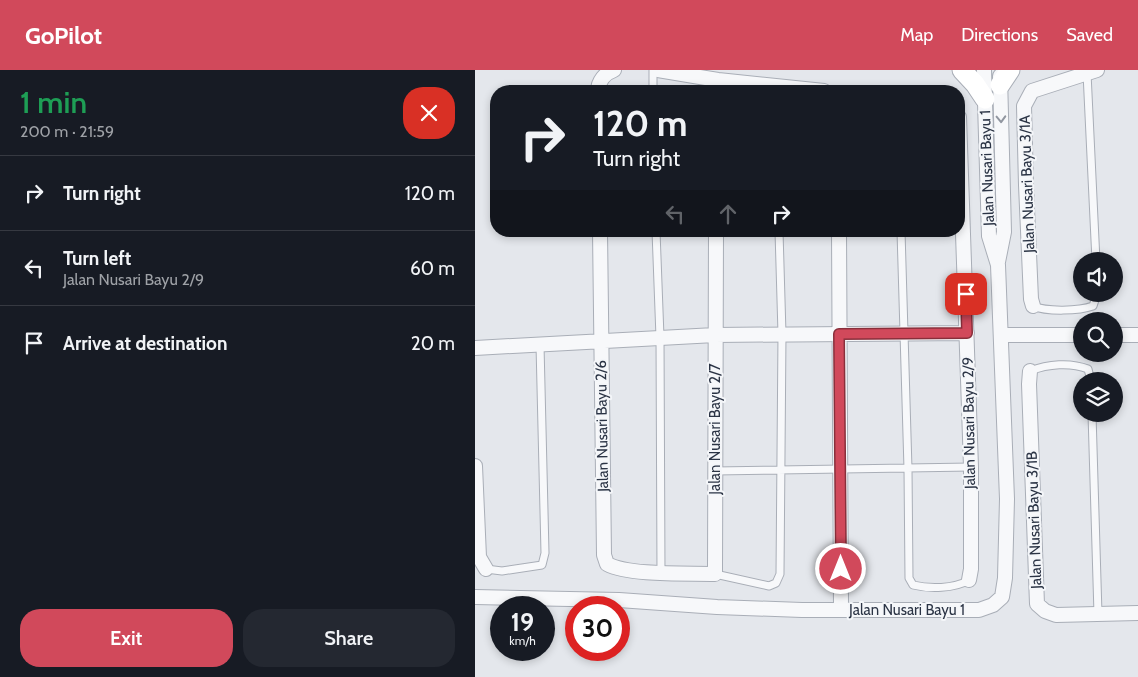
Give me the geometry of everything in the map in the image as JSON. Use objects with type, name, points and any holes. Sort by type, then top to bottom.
[{"type":"main road","points":[[962,70],[985,99]]},
{"type":"street","points":[[598,85],[607,72],[614,70]]},
{"type":"street","points":[[658,70],[718,85]]},
{"type":"street","name":"Jalan Nusari Bayu 1","points":[[984,70],[989,236],[998,265]]},
{"type":"street","name":"Jalan Nusari Bayu 3/1A","points":[[1033,306],[1031,299],[1026,194],[1025,106],[1032,92],[1092,71]]},
{"type":"street","name":"Jalan Nusari Bayu 1","points":[[475,598],[619,600],[753,609],[917,611],[979,610],[993,605],[1002,597],[1005,578],[1007,499],[998,265],[1004,232],[1003,75]]},
{"type":"street","name":"Jalan Nusari Bayu 2/6","points":[[600,237],[604,555],[607,564],[615,569],[661,573]]},
{"type":"street","name":"Jalan Nusari Bayu 2/7","points":[[715,574],[716,237]]},
{"type":"street","points":[[839,237],[841,609]]},
{"type":"street","name":"Jalan Nusari Bayu 2/9","points":[[963,237],[971,467],[971,569],[969,580]]},
{"type":"street","points":[[475,348],[660,336],[967,333]]},
{"type":"street","points":[[1001,334],[1073,335]]},
{"type":"street","points":[[1123,335],[1138,335]]},
{"type":"street","name":"Jalan Nusari Bayu 3/1B","points":[[1031,371],[1029,384],[1037,604],[1045,611],[1056,615],[1098,614]]},
{"type":"street","points":[[475,466],[479,557],[486,570]]},
{"type":"street","points":[[661,573],[715,574]]},
{"type":"street","points":[[1098,614],[1138,613]]},
{"type":"lane","points":[[653,70],[653,85]]},
{"type":"lane","points":[[1092,71],[1096,252]]},
{"type":"lane","points":[[657,237],[660,336],[661,573]]},
{"type":"lane","points":[[715,574],[769,586],[777,583],[780,574],[782,334],[779,237]]},
{"type":"lane","points":[[901,237],[908,468],[909,578],[913,585],[921,587],[960,586],[969,580]]},
{"type":"lane","points":[[1033,306],[1040,309],[1085,309],[1093,306],[1094,302]]},
{"type":"lane","points":[[486,570],[503,570],[542,565],[545,553],[540,345]]},
{"type":"lane","points":[[1031,371],[1042,366],[1077,364],[1088,369],[1089,372]]},
{"type":"lane","points":[[1092,422],[1098,614]]},
{"type":"lane","points":[[715,470],[971,467]]},
{"type":"route","points":[[841,569],[839,334],[967,333],[966,294]]}]
